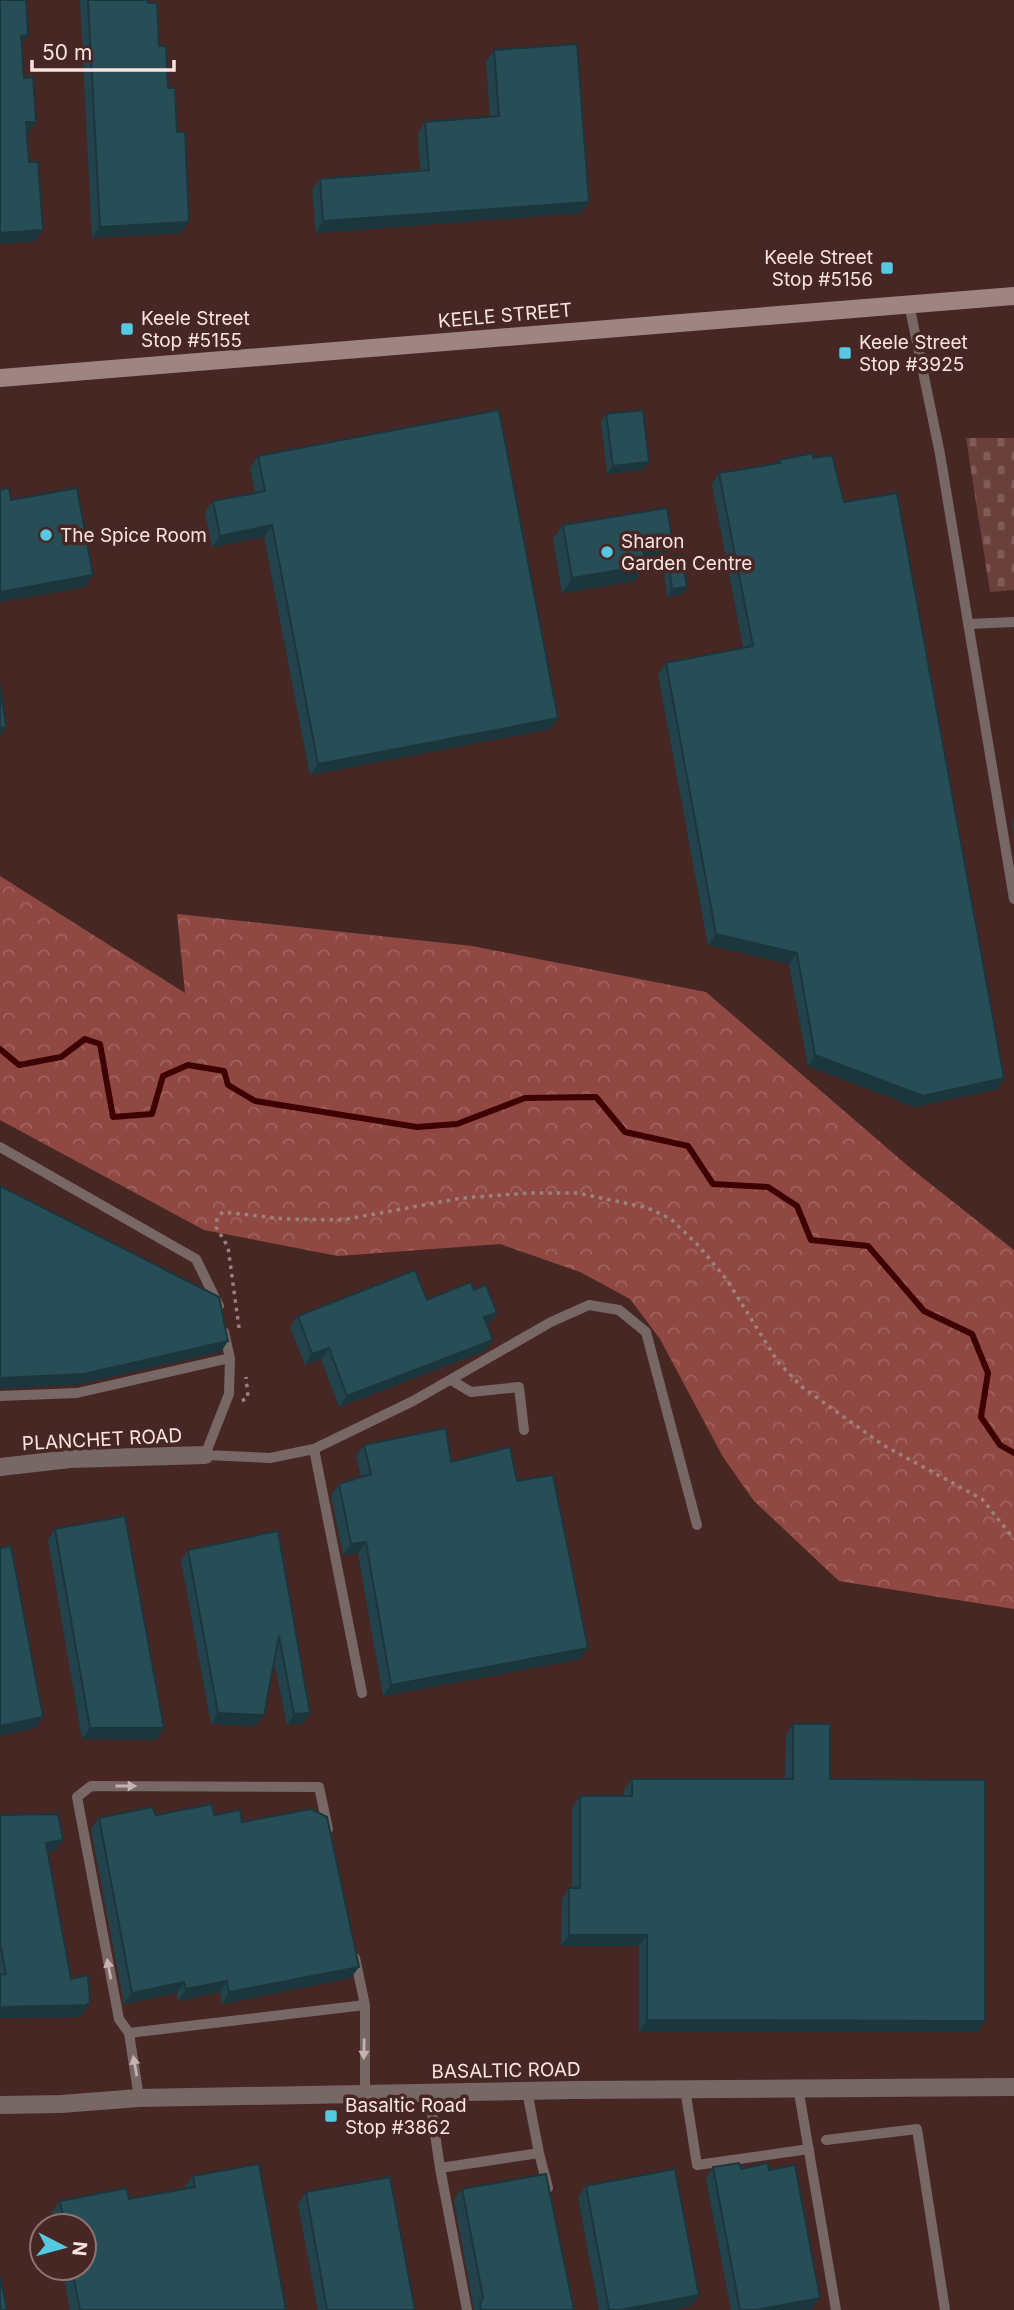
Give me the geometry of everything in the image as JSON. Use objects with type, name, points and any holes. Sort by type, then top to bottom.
[{"type":"main road","name":"KEELE STREET","points":[[0,378],[1014,296]]},
{"type":"street","name":"PLANCHET ROAD","points":[[0,1467],[70,1459],[205,1455]]},
{"type":"street","name":"BASALTIC ROAD","points":[[0,2105],[139,2098],[527,2091],[1014,2087]]},
{"type":"lane","points":[[909,304],[940,454],[1014,899]]},
{"type":"lane","points":[[968,624],[1014,622]]},
{"type":"lane","points":[[0,1147],[196,1259],[218,1303],[230,1358],[229,1394],[205,1455],[270,1458],[314,1448],[451,1380],[551,1322],[589,1305],[619,1310],[646,1332],[697,1525]]},
{"type":"lane","points":[[0,1396],[77,1393],[230,1358]]},
{"type":"lane","points":[[451,1380],[471,1392],[519,1387],[524,1430]]},
{"type":"lane","points":[[314,1448],[362,1693]]},
{"type":"lane","points":[[139,2098],[129,2033],[118,2019],[77,1797],[91,1786],[320,1787],[331,1841]]},
{"type":"lane","points":[[353,1950],[365,2005],[365,2094]]},
{"type":"lane","points":[[129,2033],[365,2005]]},
{"type":"lane","points":[[798,2087],[836,2310]]},
{"type":"lane","points":[[685,2089],[697,2165],[808,2149]]},
{"type":"lane","points":[[527,2091],[552,2206]]},
{"type":"lane","points":[[429,2093],[440,2168],[467,2310]]},
{"type":"lane","points":[[826,2140],[916,2129],[945,2310]]},
{"type":"lane","points":[[440,2168],[539,2153]]},
{"type":"path","points":[[216,1227],[217,1218],[223,1212],[231,1211],[285,1219],[342,1220],[462,1198],[530,1193],[578,1193],[648,1208],[671,1219],[698,1245],[727,1280],[778,1362],[802,1387],[883,1446],[982,1499],[1014,1539]]},
{"type":"green space","points":[[966,438],[1014,438],[1014,590],[990,592]]},
{"type":"green space","points":[[0,876],[185,993],[177,914],[472,946],[706,992],[908,1166],[1014,1250],[1014,1609],[839,1581],[754,1501],[723,1457],[660,1339],[630,1299],[580,1272],[500,1244],[338,1256],[204,1230],[0,1120]]},
{"type":"building","points":[[0,0],[26,0],[28,35],[21,36],[24,78],[33,77],[36,122],[26,122],[29,162],[38,162],[43,230],[0,233]]},
{"type":"building","points":[[88,0],[148,0],[148,3],[157,3],[159,46],[166,46],[168,88],[175,88],[177,132],[185,132],[189,222],[100,227]]},
{"type":"building","points":[[577,44],[589,202],[323,221],[320,179],[429,170],[425,122],[499,116],[494,50]]},
{"type":"building","points":[[499,410],[558,718],[318,764],[272,525],[220,536],[213,501],[265,491],[258,456]]},
{"type":"building","points":[[643,410],[649,462],[613,466],[606,414]]},
{"type":"building","points":[[813,453],[813,458],[832,455],[844,502],[897,493],[1004,1078],[923,1096],[815,1055],[797,953],[716,934],[666,663],[753,646],[719,473],[780,463],[779,460]]},
{"type":"building","points":[[9,488],[11,500],[77,488],[93,575],[0,592],[0,490]]},
{"type":"building","name":"Sharon Garden Centre","points":[[667,508],[673,544],[643,549],[645,566],[572,578],[563,525]]},
{"type":"building","points":[[682,555],[687,587],[672,589],[668,557]]},
{"type":"building","points":[[0,685],[6,727],[0,728]]},
{"type":"building","points":[[0,1186],[219,1297],[228,1341],[84,1374],[0,1378]]},
{"type":"building","points":[[415,1270],[427,1300],[471,1282],[474,1290],[486,1285],[497,1313],[484,1317],[493,1340],[347,1396],[329,1348],[312,1354],[298,1316]]},
{"type":"building","points":[[446,1428],[451,1462],[510,1447],[517,1481],[553,1475],[588,1648],[391,1685],[366,1542],[351,1544],[339,1484],[371,1474],[364,1445]]},
{"type":"building","points":[[125,1516],[164,1728],[90,1728],[55,1529]]},
{"type":"building","points":[[278,1531],[310,1713],[294,1714],[279,1636],[264,1715],[218,1713],[188,1550]]},
{"type":"building","points":[[11,1546],[43,1717],[0,1726],[0,1548]]},
{"type":"building","points":[[793,1724],[830,1724],[830,1779],[985,1780],[985,2021],[647,2020],[647,1935],[569,1935],[569,1888],[580,1888],[580,1796],[632,1796],[632,1779],[793,1779]]},
{"type":"building","points":[[212,1804],[214,1815],[240,1810],[242,1822],[311,1809],[327,1817],[359,1967],[229,1992],[227,1981],[186,1989],[184,1982],[132,1993],[99,1818],[152,1807],[156,1815]]},
{"type":"building","points":[[58,1814],[63,1840],[46,1843],[71,1979],[88,1975],[90,2002],[86,2005],[0,2007],[0,1975],[6,1974],[0,1943],[0,1815]]},
{"type":"building","points":[[739,2163],[741,2169],[768,2163],[769,2170],[795,2165],[820,2298],[756,2310],[740,2310],[713,2167]]},
{"type":"building","points":[[259,2164],[286,2310],[80,2310],[75,2282],[98,2282],[98,2212],[62,2212],[60,2201],[127,2188],[129,2199],[195,2187],[193,2176]]},
{"type":"building","points":[[675,2169],[699,2295],[609,2310],[586,2186]]},
{"type":"building","points":[[546,2174],[574,2310],[481,2310],[483,2297],[462,2189]]},
{"type":"building","points":[[390,2177],[415,2310],[327,2310],[306,2192]]},
{"type":"building","points":[[0,2275],[7,2310],[0,2310]]},
{"type":"waterway","points":[[0,1049],[19,1065],[61,1057],[85,1039],[100,1044],[113,1117],[152,1114],[163,1076],[188,1065],[224,1071],[228,1085],[255,1101],[417,1127],[457,1124],[525,1098],[596,1097],[625,1132],[688,1146],[713,1184],[768,1187],[797,1206],[811,1240],[868,1246],[924,1311],[972,1334],[988,1373],[981,1417],[1000,1445],[1014,1453]]},
{"type":"place","name":"Keele Street Stop #5156","points":[[887,268]]},
{"type":"place","name":"Keele Street Stop #5155","points":[[127,329]]},
{"type":"place","name":"Keele Street Stop #3925","points":[[845,353]]},
{"type":"place","name":"The Spice Room","points":[[46,535]]},
{"type":"place","name":"Sharon Garden Centre","points":[[607,552]]},
{"type":"place","name":"Basaltic Road Stop #3862","points":[[331,2116]]}]
